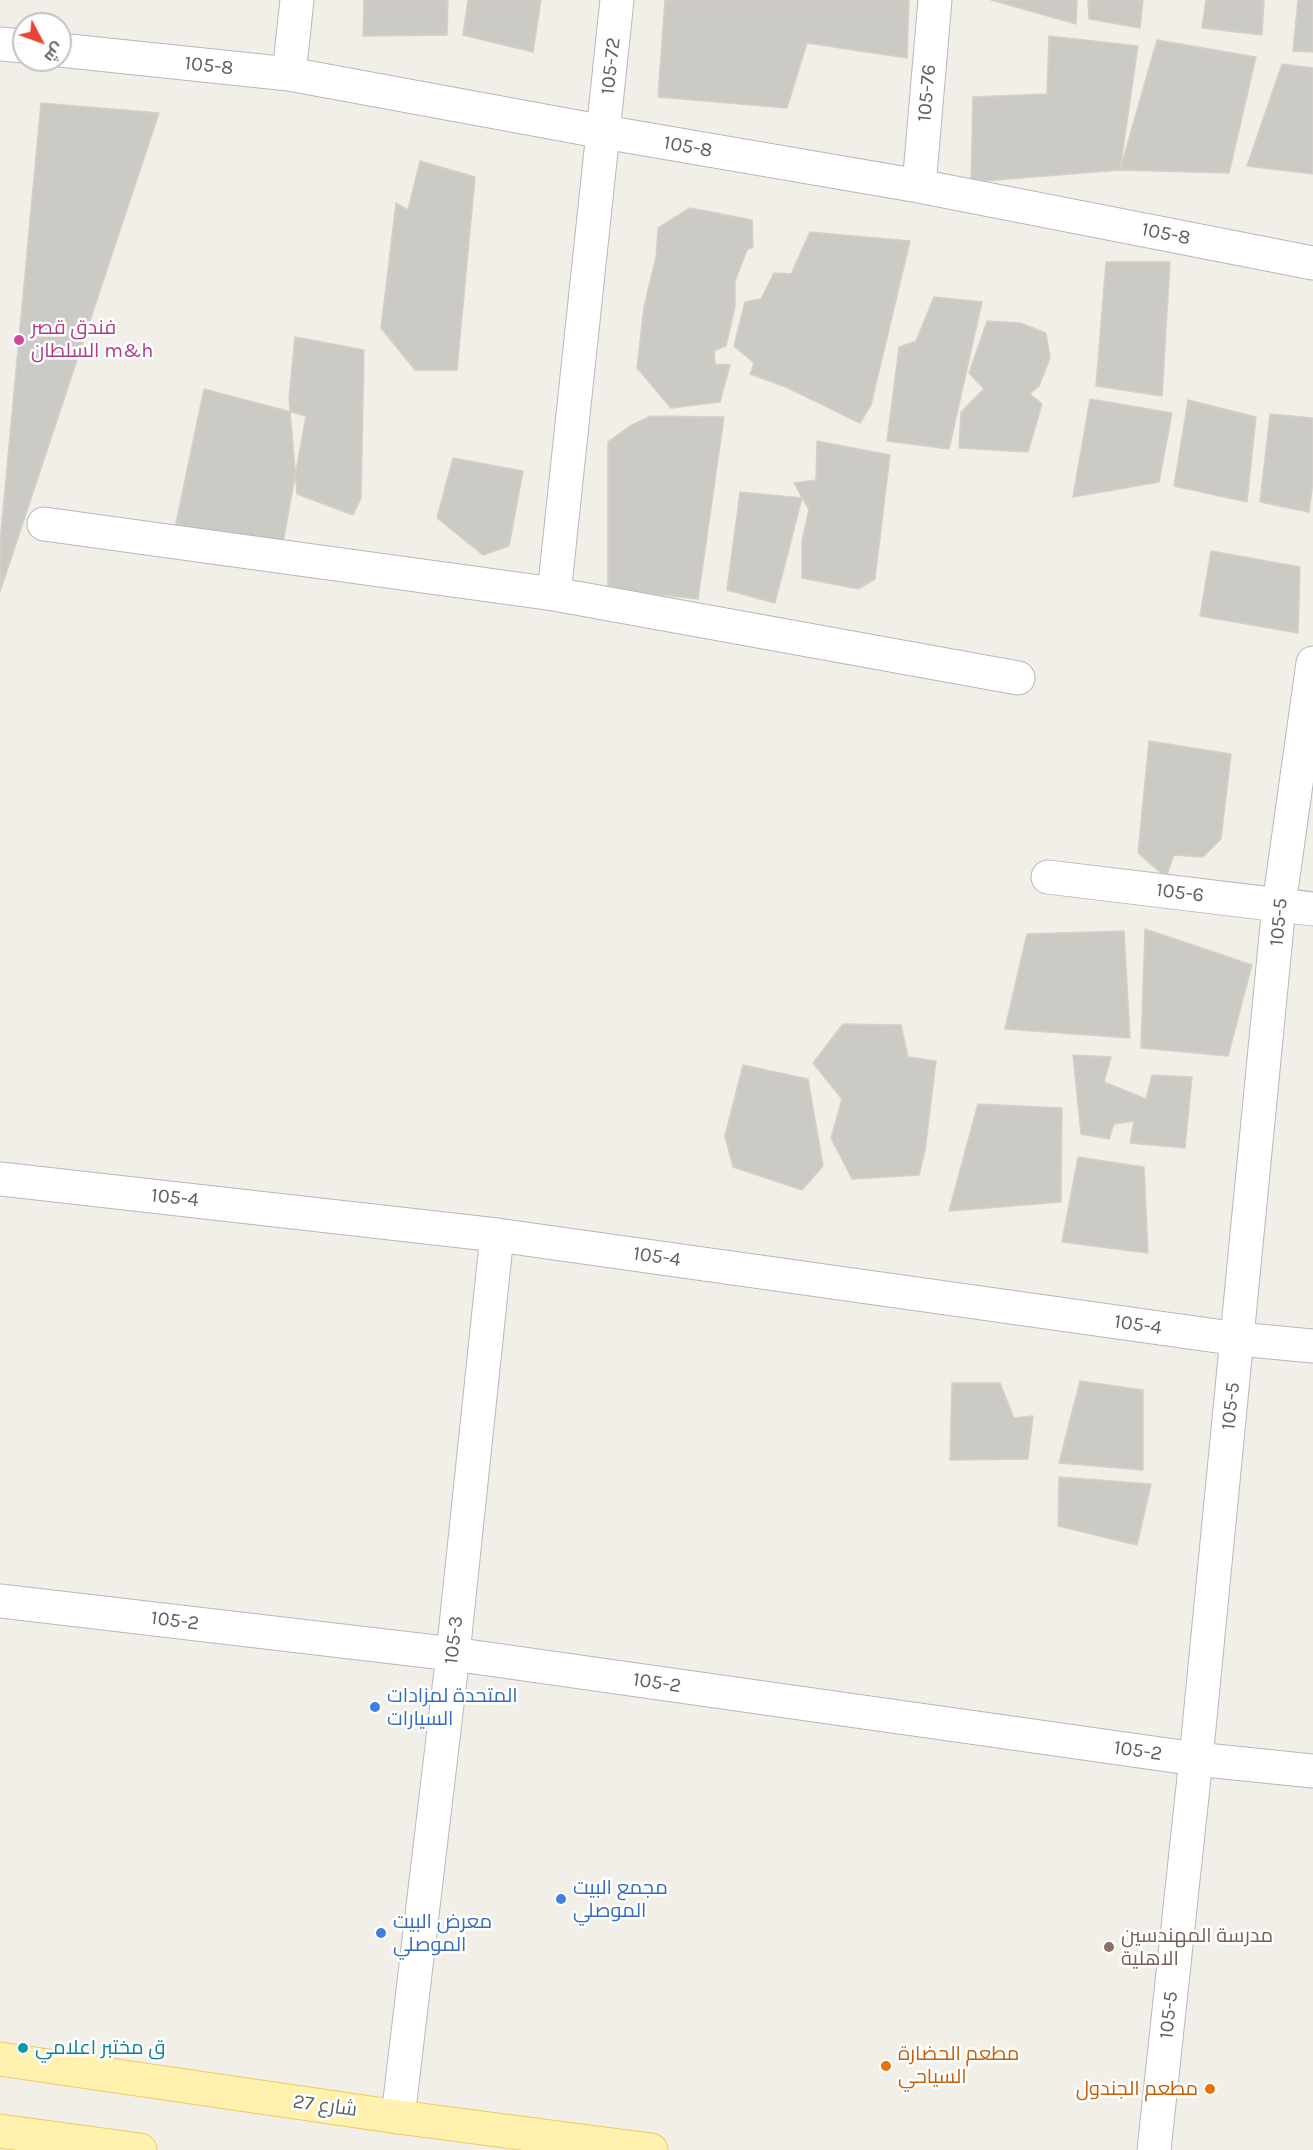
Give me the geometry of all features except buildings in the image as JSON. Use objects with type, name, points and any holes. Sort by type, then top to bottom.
[{"type":"main road","name":"شارع 27","points":[[0,2059],[398,2117],[651,2150]]},
{"type":"main road","points":[[0,2131],[140,2150]]},
{"type":"street","points":[[289,74],[297,0]]},
{"type":"street","name":"105-72","points":[[554,594],[617,0]]},
{"type":"street","name":"105-76","points":[[919,186],[935,0]]},
{"type":"street","name":"105-8","points":[[72,51],[289,74],[604,132],[919,186],[1313,262]]},
{"type":"street","points":[[44,524],[554,594],[1018,678]]},
{"type":"street","name":"105-5","points":[[1154,2150],[1196,1759],[1280,905],[1313,663]]},
{"type":"street","name":"105-6","points":[[1048,877],[1313,909]]},
{"type":"street","name":"105-4","points":[[0,1179],[496,1235],[1238,1339],[1313,1346]]},
{"type":"street","name":"105-3","points":[[398,2117],[453,1654],[496,1235]]},
{"type":"street","name":"105-2","points":[[0,1601],[453,1654],[1196,1759],[1313,1771]]},
{"type":"place","name":"فندق قصر السلطان m&h","points":[[19,340]]},
{"type":"place","name":"المتحدة لمزادات السيارات","points":[[375,1707]]},
{"type":"place","name":"مجمع البيت الموصلي","points":[[561,1899]]},
{"type":"place","name":"معرض البيت الموصلي","points":[[381,1933]]},
{"type":"place","name":"مدرسة المهندسين الاهلية","points":[[1109,1947]]},
{"type":"place","name":"ق مختبر اعلامي","points":[[23,2048]]},
{"type":"place","name":"مطعم الحضارة السياحي","points":[[886,2066]]},
{"type":"place","name":"مطعم الجندول","points":[[1210,2089]]}]
